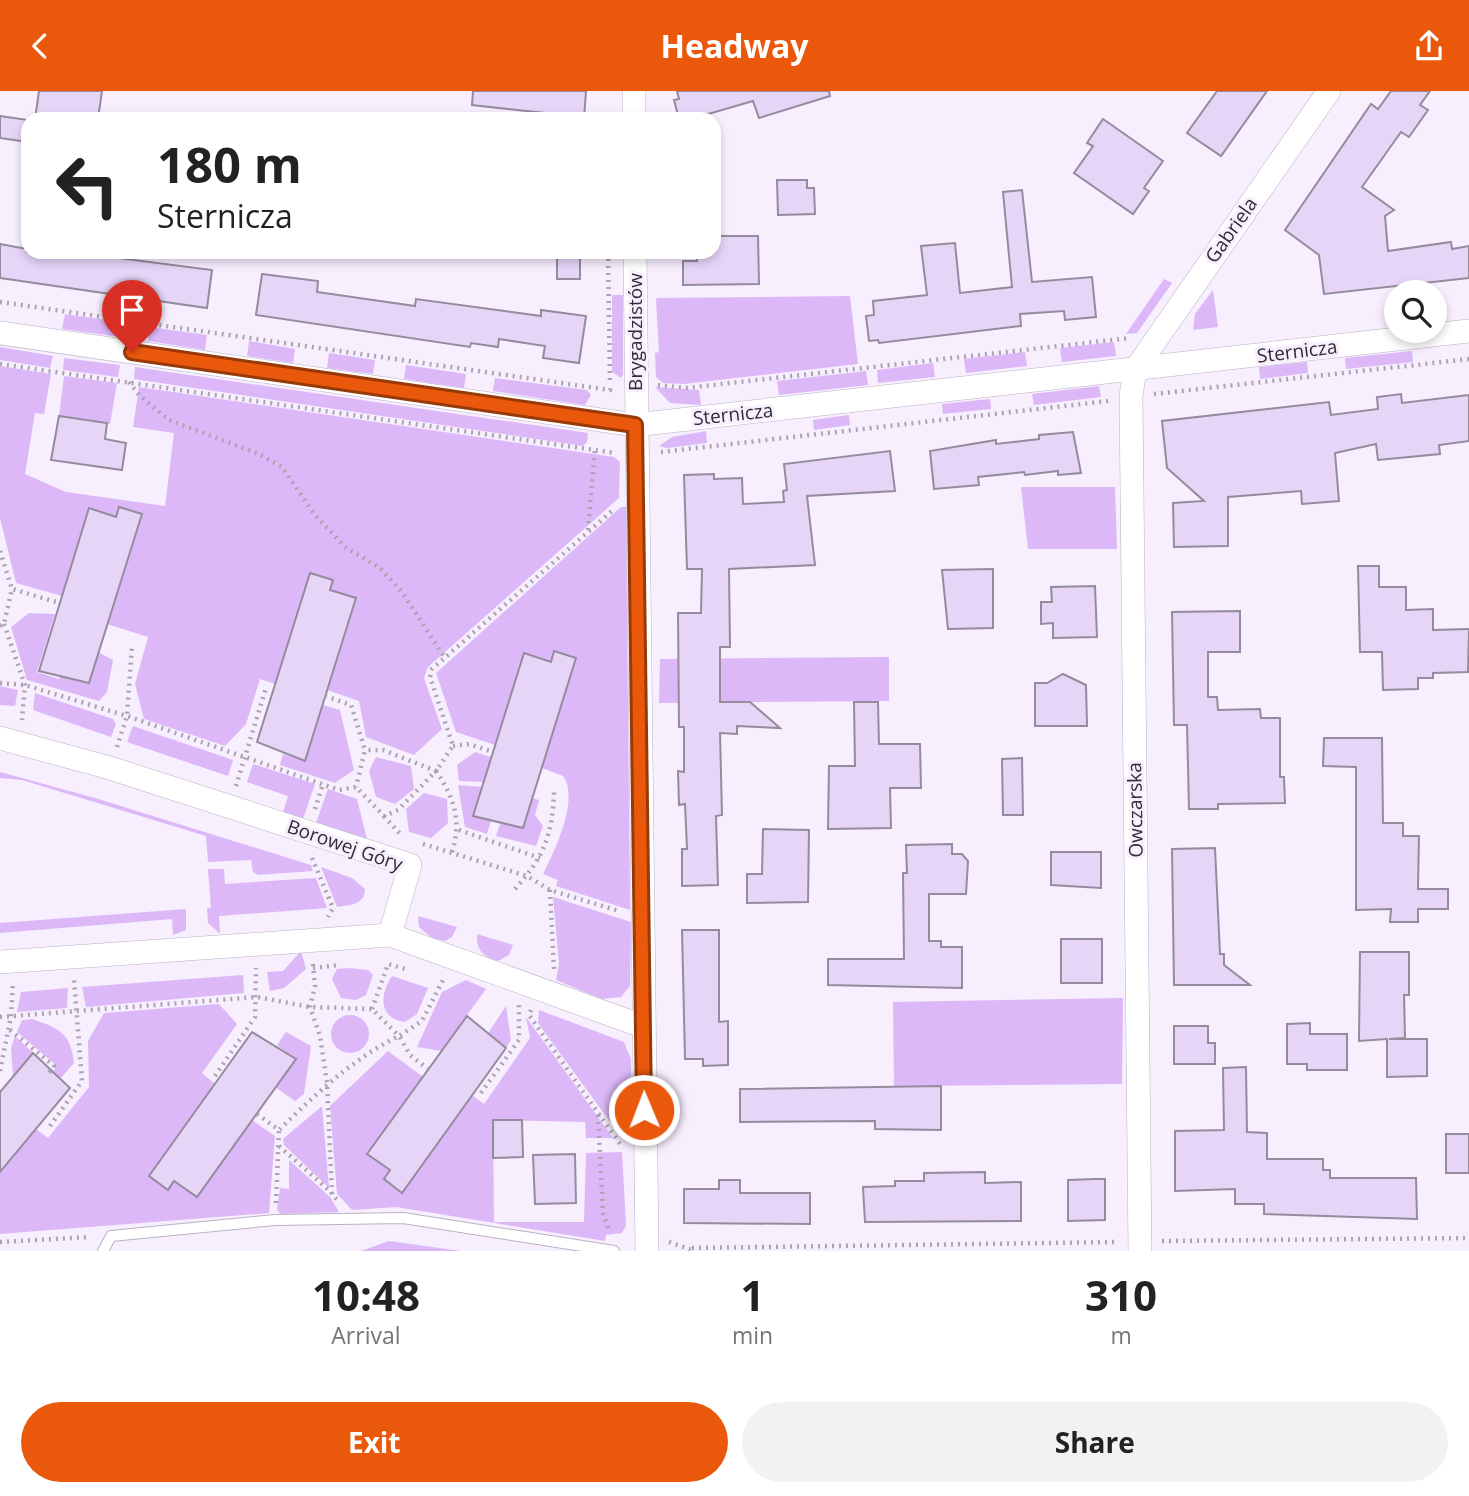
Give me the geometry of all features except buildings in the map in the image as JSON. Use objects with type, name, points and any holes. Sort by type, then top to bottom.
[{"type":"street","points":[[634,91],[634,112]]},
{"type":"street","name":"Gabriela","points":[[1135,370],[1329,91]]},
{"type":"street","name":"Brygadzistów","points":[[635,259],[642,1026],[647,1251]]},
{"type":"street","name":"Sternicza","points":[[0,333],[635,425],[1469,331]]},
{"type":"street","name":"Owczarska","points":[[1135,370],[1131,397],[1140,1246]]},
{"type":"street","name":"Borowej Góry","points":[[9,740],[110,768],[410,865],[390,935]]},
{"type":"street","points":[[6,961],[254,942],[390,935],[642,1026]]},
{"type":"lane","points":[[103,1251],[111,1236],[275,1220],[350,1217],[403,1218],[614,1251]]},
{"type":"path","points":[[0,302],[610,390],[608,259]]},
{"type":"path","points":[[653,384],[686,388],[1139,337]]},
{"type":"path","points":[[656,454],[1469,359]]},
{"type":"path","points":[[0,364],[619,454]]},
{"type":"path","points":[[128,381],[139,395],[169,420],[259,454],[282,467],[315,515],[345,547],[380,568],[402,591],[445,658]]},
{"type":"path","points":[[610,386],[623,384]]},
{"type":"path","points":[[588,531],[595,451]]},
{"type":"path","points":[[453,746],[429,677],[445,658],[614,509]]},
{"type":"path","points":[[0,551],[12,589],[2,625],[25,685],[9,740]]},
{"type":"path","points":[[12,589],[60,603]]},
{"type":"path","points":[[110,768],[127,716],[132,645]]},
{"type":"path","points":[[0,683],[25,685],[127,716],[339,790],[356,787]]},
{"type":"path","points":[[229,807],[266,688]]},
{"type":"path","points":[[325,696],[351,705],[365,750],[356,787]]},
{"type":"path","points":[[384,816],[398,810],[436,771],[453,746],[469,744],[493,752]]},
{"type":"path","points":[[365,750],[383,750],[436,771],[450,792],[459,830],[452,852]]},
{"type":"path","points":[[323,784],[307,832],[308,847],[333,908],[312,951],[315,986],[310,1007],[320,1036],[327,1083],[332,1194]]},
{"type":"path","points":[[356,787],[403,838]]},
{"type":"path","points":[[515,889],[540,858],[551,829],[554,790]]},
{"type":"path","points":[[459,830],[540,858]]},
{"type":"path","points":[[415,841],[527,876],[550,890],[643,918]]},
{"type":"path","points":[[550,890],[556,961],[551,976]]},
{"type":"path","points":[[215,1076],[255,1017],[257,997],[254,942]]},
{"type":"path","points":[[50,1126],[82,1081],[72,956]]},
{"type":"path","points":[[0,1071],[11,1016],[6,961]]},
{"type":"path","points":[[372,1009],[388,964],[420,974]]},
{"type":"path","points":[[431,977],[452,979]]},
{"type":"path","points":[[275,1220],[279,1130],[327,1083],[377,1047],[422,1021],[442,980]]},
{"type":"path","points":[[0,1017],[257,997],[310,1007],[372,1009],[399,1036],[410,1055],[428,1069]]},
{"type":"path","points":[[481,1093],[519,1040],[519,998],[526,1000]]},
{"type":"path","points":[[534,1003],[530,1015],[626,1151]]},
{"type":"path","points":[[9,1029],[54,1066],[48,1074]]},
{"type":"path","points":[[598,1113],[603,1213],[611,1239]]},
{"type":"path","points":[[257,1114],[279,1130]]},
{"type":"path","points":[[279,1146],[332,1194],[350,1217]]},
{"type":"path","points":[[0,1242],[111,1236]]},
{"type":"path","points":[[692,1248],[1140,1246],[1469,1238]]},
{"type":"shaded area","points":[[1164,279],[1172,283],[1137,333],[1126,334]]},
{"type":"shaded area","points":[[1213,290],[1218,327],[1193,330],[1195,314]]},
{"type":"shaded area","points":[[612,295],[623,295],[621,378],[612,372]]},
{"type":"shaded area","points":[[850,296],[858,364],[684,384],[663,383],[656,377],[655,353],[659,352],[656,298]]},
{"type":"shaded area","points":[[65,314],[122,322],[120,337],[62,329]]},
{"type":"shaded area","points":[[150,327],[207,335],[205,350],[148,341]]},
{"type":"shaded area","points":[[249,341],[295,349],[293,363],[247,356]]},
{"type":"shaded area","points":[[1114,342],[1116,356],[1062,362],[1060,348]]},
{"type":"shaded area","points":[[0,347],[53,356],[50,368],[0,360]]},
{"type":"shaded area","points":[[1412,351],[1413,362],[1346,369],[1345,358]]},
{"type":"shaded area","points":[[1025,352],[1027,366],[966,373],[964,359]]},
{"type":"shaded area","points":[[329,353],[375,360],[373,374],[327,368]]},
{"type":"shaded area","points":[[64,358],[120,365],[118,377],[63,370]]},
{"type":"shaded area","points":[[1307,362],[1308,373],[1260,379],[1259,367]]},
{"type":"shaded area","points":[[933,363],[935,377],[878,383],[877,370]]},
{"type":"shaded area","points":[[406,365],[466,374],[464,388],[404,379]]},
{"type":"shaded area","points":[[0,366],[51,374],[44,414],[35,413],[25,474],[66,492],[165,506],[174,433],[133,427],[139,387],[614,457],[620,462],[619,498],[428,667],[424,678],[442,729],[414,755],[366,737],[359,701],[327,690],[356,599],[334,592],[275,684],[260,679],[246,724],[225,746],[144,719],[135,684],[148,637],[107,624],[142,514],[120,507],[115,520],[111,515],[89,509],[62,596],[16,583],[0,518]]},
{"type":"shaded area","points":[[135,367],[588,433],[587,442],[583,446],[134,379]]},
{"type":"shaded area","points":[[866,371],[868,385],[779,395],[777,381]]},
{"type":"shaded area","points":[[64,376],[117,383],[110,424],[59,416]]},
{"type":"shaded area","points":[[495,378],[587,390],[591,395],[585,405],[493,391]]},
{"type":"shaded area","points":[[1099,386],[1101,397],[1034,405],[1032,394]]},
{"type":"shaded area","points":[[655,387],[699,390],[701,405],[670,403]]},
{"type":"shaded area","points":[[990,399],[991,409],[943,414],[942,404]]},
{"type":"shaded area","points":[[849,415],[850,425],[814,430],[813,420]]},
{"type":"shaded area","points":[[706,431],[707,443],[667,448],[659,446],[672,437]]},
{"type":"shaded area","points":[[1021,487],[1115,487],[1117,549],[1028,549]]},
{"type":"shaded area","points":[[621,507],[626,507],[630,910],[556,886],[558,880],[543,874],[564,825],[569,798],[563,776],[542,768],[576,658],[554,652],[550,665],[546,660],[524,653],[495,745],[456,732],[436,673]]},
{"type":"shaded area","points":[[29,613],[55,614],[37,672],[59,679],[62,672],[88,684],[98,652],[113,660],[107,692],[99,701],[27,680],[11,627]]},
{"type":"shaded area","points":[[889,657],[889,701],[659,703],[660,659]]},
{"type":"shaded area","points":[[0,686],[18,690],[15,706],[0,705]]},
{"type":"shaded area","points":[[35,693],[113,719],[116,724],[111,737],[33,710]]},
{"type":"shaded area","points":[[323,705],[340,710],[354,770],[335,783],[280,765],[283,754],[305,761]]},
{"type":"shaded area","points":[[133,726],[233,760],[228,776],[127,742]]},
{"type":"shaded area","points":[[475,752],[491,757],[484,782],[459,781],[457,765]]},
{"type":"shaded area","points":[[376,757],[411,766],[414,789],[395,804],[376,797],[369,771]]},
{"type":"shaded area","points":[[253,764],[315,784],[303,819],[283,812],[288,796],[247,782]]},
{"type":"shaded area","points":[[0,772],[95,798],[311,865],[313,871],[258,875],[253,872],[251,860],[208,862],[206,836],[22,780],[0,778]]},
{"type":"shaded area","points":[[458,785],[482,787],[473,815],[491,821],[487,834],[465,827]]},
{"type":"shaded area","points":[[328,789],[357,799],[367,839],[316,823]]},
{"type":"shaded area","points":[[424,793],[447,799],[448,823],[431,838],[409,832],[406,809]]},
{"type":"shaded area","points":[[532,798],[539,800],[535,815],[543,826],[536,846],[496,836],[501,821]]},
{"type":"shaded area","points":[[321,867],[352,878],[365,889],[360,901],[337,907]]},
{"type":"shaded area","points":[[208,869],[224,869],[225,884],[316,878],[327,908],[219,916],[220,934],[208,923],[207,908],[211,908]]},
{"type":"shaded area","points":[[553,897],[631,922],[630,986],[621,997],[602,999],[556,980],[559,964]]},
{"type":"shaded area","points":[[186,909],[186,930],[173,935],[172,919],[0,933],[0,923]]},
{"type":"shaded area","points":[[418,916],[457,927],[452,937],[445,941],[432,938],[419,927]]},
{"type":"shaded area","points":[[477,934],[513,945],[509,955],[498,961],[488,957],[479,949]]},
{"type":"shaded area","points":[[301,951],[306,969],[284,988],[270,991],[267,972],[283,971]]},
{"type":"shaded area","points":[[337,969],[368,970],[373,975],[366,995],[356,1000],[341,998],[332,979]]},
{"type":"shaded area","points":[[243,975],[244,993],[86,1007],[82,987]]},
{"type":"shaded area","points":[[392,976],[428,988],[417,1014],[405,1022],[390,1016],[384,1005],[385,991]]},
{"type":"shaded area","points":[[466,980],[486,989],[441,1051],[417,1047],[442,992]]},
{"type":"shaded area","points":[[68,988],[67,1008],[17,1012],[21,992]]},
{"type":"shaded area","points":[[1123,998],[1122,1084],[894,1086],[893,1002]]},
{"type":"shaded area","points":[[219,1004],[237,1024],[202,1073],[215,1084],[168,1190],[176,1178],[178,1184],[197,1197],[252,1120],[275,1136],[269,1213],[0,1234],[0,1172],[36,1129],[48,1138],[89,1087],[88,1041],[104,1013]]},
{"type":"shaded area","points":[[506,1006],[511,1040],[506,1048],[487,1035]]},
{"type":"shaded area","points":[[539,1010],[624,1042],[631,1059],[632,1130],[616,1130],[538,1023]]},
{"type":"shaded area","points":[[350,1015],[364,1020],[369,1034],[364,1048],[350,1053],[336,1048],[331,1034],[336,1020]]},
{"type":"shaded area","points":[[526,1017],[613,1138],[586,1138],[585,1122],[493,1120],[494,1222],[584,1222],[586,1153],[622,1152],[626,1226],[622,1233],[606,1235],[605,1241],[396,1207],[352,1210],[337,1194],[330,1106],[388,1051],[423,1077],[367,1154],[385,1167],[392,1167],[384,1179],[403,1192],[472,1095],[484,1104],[530,1038]]},
{"type":"shaded area","points":[[32,1019],[50,1025],[67,1038],[74,1063],[60,1079],[52,1073],[57,1066],[17,1032],[22,1020]]},
{"type":"shaded area","points":[[286,1032],[311,1046],[304,1094],[295,1101],[275,1087],[295,1059],[277,1045]]},
{"type":"shaded area","points":[[15,1036],[33,1053],[13,1077],[11,1048]]},
{"type":"shaded area","points":[[322,1106],[329,1188],[284,1145],[283,1139]]},
{"type":"shaded area","points":[[289,1160],[330,1197],[339,1212],[281,1214],[277,1210],[280,1188],[289,1189]]},
{"type":"shaded area","points":[[389,1241],[461,1251],[361,1251]]},
{"type":"route","points":[[132,352],[635,425],[644,1110]]}]
